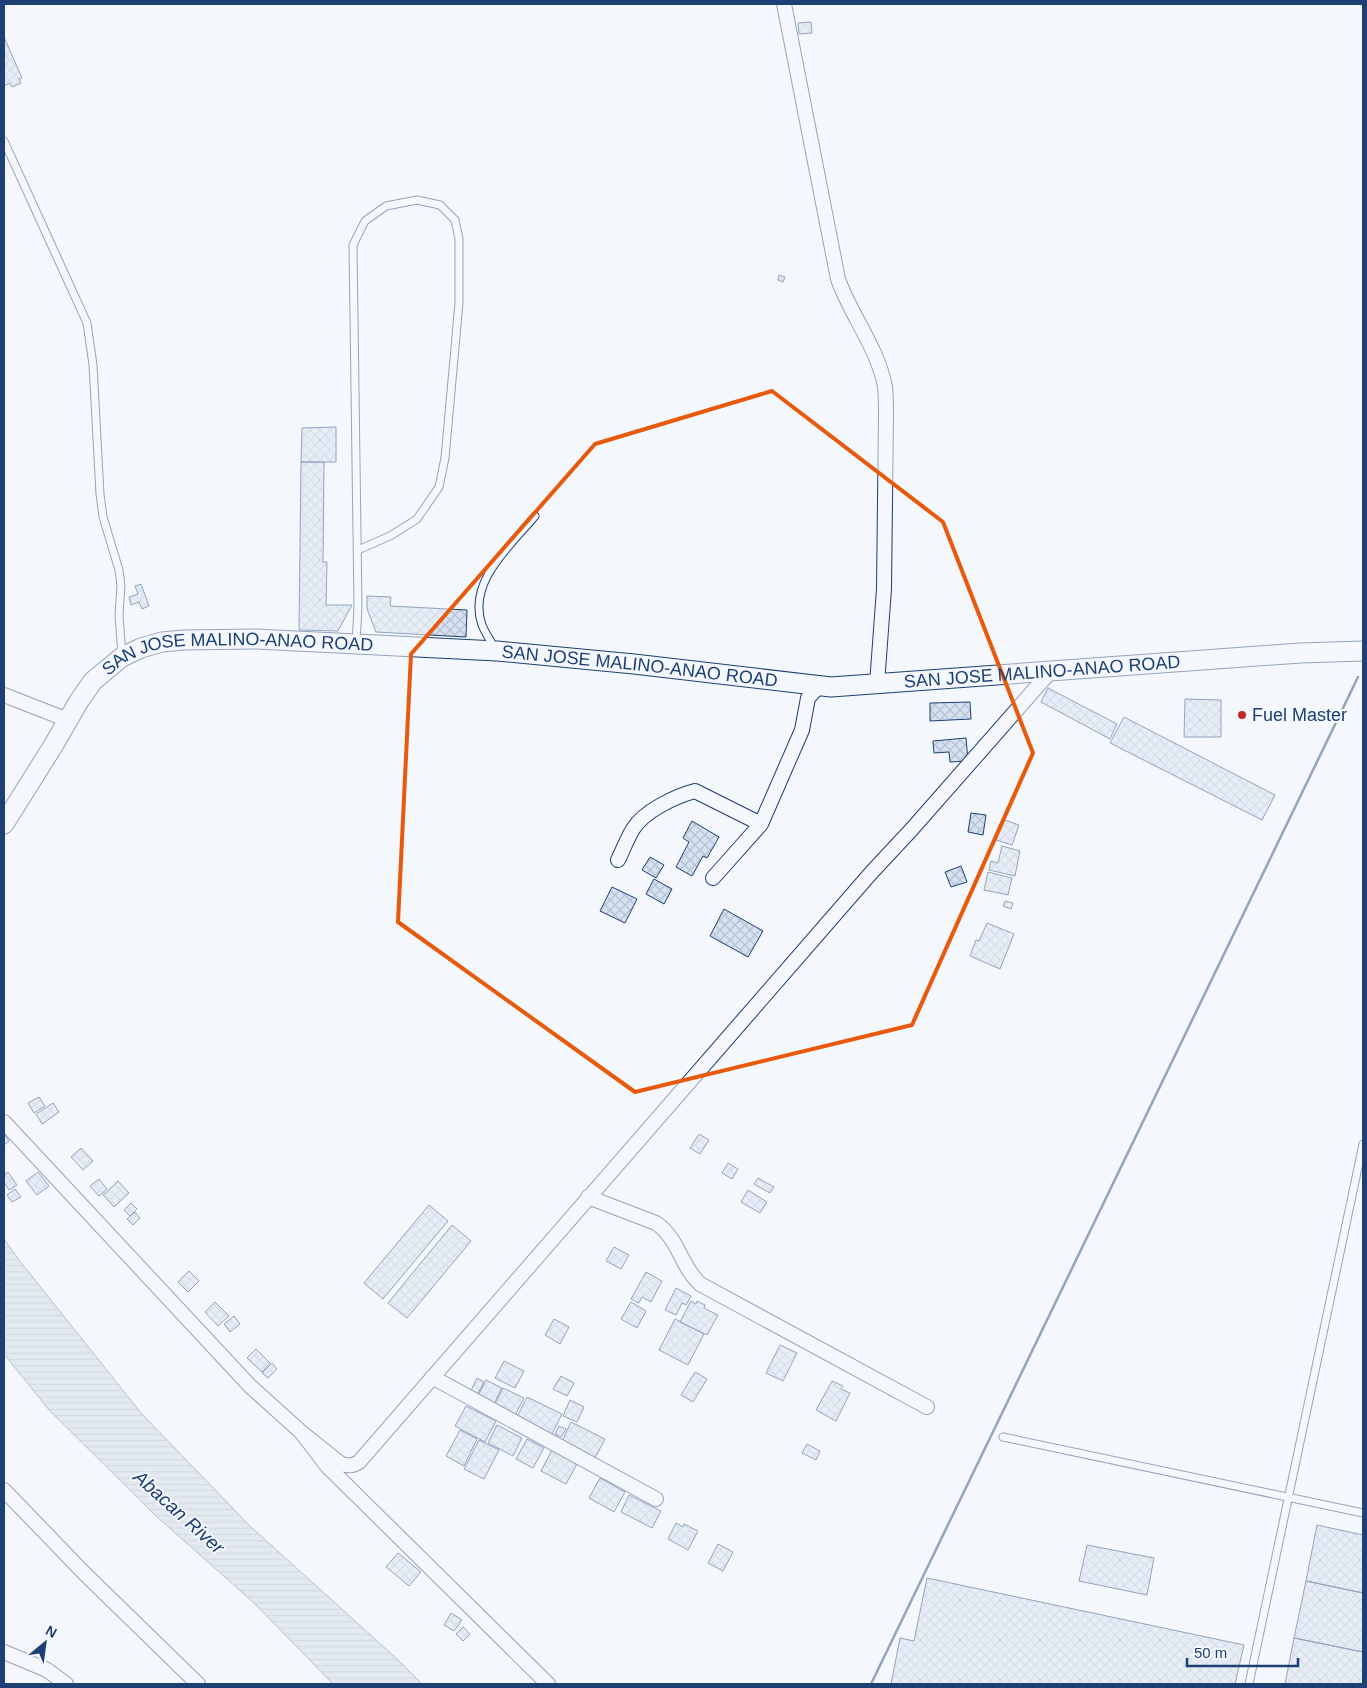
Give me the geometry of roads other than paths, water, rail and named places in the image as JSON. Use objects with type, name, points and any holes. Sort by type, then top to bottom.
[{"type":"main road","name":"SAN JOSE MALINO-ANAO ROAD","points":[[4,824],[93,681],[122,657],[148,646],[184,640],[256,639],[496,651],[634,664],[831,687],[1290,653],[1363,651]]},
{"type":"street","points":[[784,4],[838,279],[844,297],[871,346],[885,387],[884,589],[877,684]]},
{"type":"street","points":[[4,1122],[244,1379],[301,1432],[341,1464],[347,1466],[354,1465],[871,873],[1050,672]]},
{"type":"street","points":[[713,878],[761,824],[802,730],[808,698],[820,685]]},
{"type":"street","points":[[4,694],[68,720]]},
{"type":"street","points":[[618,860],[634,828],[641,819],[684,794],[695,791],[761,824]]},
{"type":"street","points":[[588,1197],[656,1223],[665,1229],[672,1238],[678,1253],[692,1276],[700,1284],[927,1407]]},
{"type":"street","points":[[432,1377],[656,1499]]},
{"type":"street","points":[[301,1432],[327,1466],[548,1684]]},
{"type":"street","points":[[4,1490],[84,1573],[198,1684]]},
{"type":"street","points":[[4,1652],[47,1670],[66,1684]]},
{"type":"lane","points":[[4,141],[86,323],[93,365],[103,517],[119,570],[121,585],[119,615],[122,657]]},
{"type":"lane","points":[[356,644],[358,550],[354,245],[365,221],[386,206],[416,200],[440,205],[455,220],[460,239],[459,303],[445,458],[439,487],[417,519],[390,536],[358,550]]},
{"type":"lane","points":[[496,651],[482,624],[479,601],[482,584],[490,570],[535,516]]},
{"type":"lane","points":[[1249,1684],[1363,1144]]},
{"type":"lane","points":[[1003,1437],[1363,1513]]},
{"type":"water","name":"Abacan River","points":[[4,1239],[141,1413],[250,1526],[396,1658],[422,1684],[333,1684],[253,1602],[156,1516],[49,1410],[4,1354]]},
{"type":"place","name":"Fuel Master","points":[[1242,715]]}]
